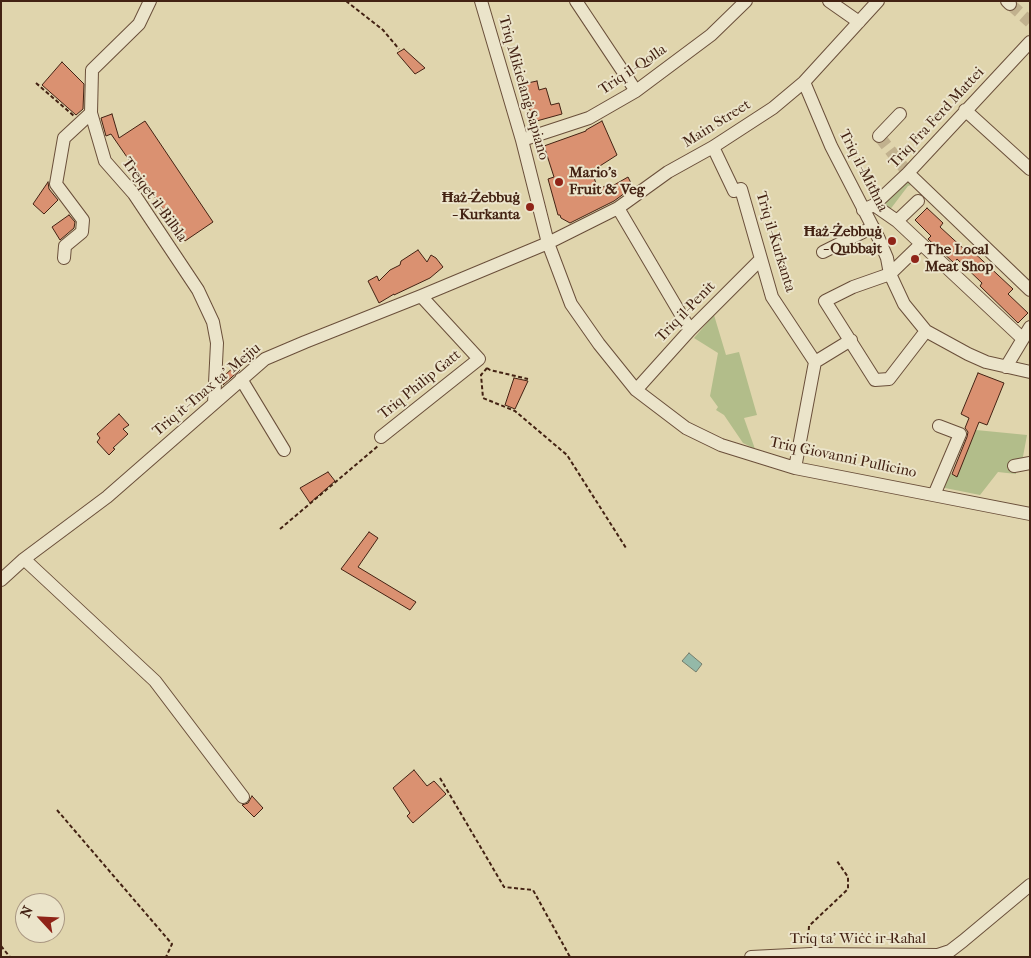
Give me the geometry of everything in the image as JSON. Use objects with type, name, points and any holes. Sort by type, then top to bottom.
[{"type":"street","name":"Trejqet il-Bilbla","points":[[150,1],[139,24],[92,70],[91,113],[105,161],[134,194],[198,290],[213,322],[217,343],[214,403]]},
{"type":"street","name":"Triq Mikielanġ Sapiano","points":[[481,1],[522,140],[548,243],[571,304],[599,344],[636,390]]},
{"type":"street","points":[[576,1],[636,90]]},
{"type":"street","name":"Triq il-Qolla","points":[[522,140],[589,118],[636,90],[711,35],[746,1]]},
{"type":"street","points":[[829,1],[858,22]]},
{"type":"street","name":"Main Street","points":[[548,243],[618,208],[668,172],[713,147],[773,108],[804,82],[878,1]]},
{"type":"street","name":"Triq Fra Ferd Mattei","points":[[869,208],[908,173],[1030,42]]},
{"type":"street","name":"Triq il-Mitħna","points":[[804,82],[831,146],[869,208],[873,227],[887,258],[890,274],[904,304],[926,331],[968,354],[986,362],[1030,372]]},
{"type":"street","points":[[966,110],[1030,169]]},
{"type":"street","points":[[64,258],[65,246],[82,232],[82,220],[56,184],[64,138],[80,121],[91,113]]},
{"type":"street","points":[[880,136],[900,114]]},
{"type":"street","name":"Triq il-Kurkanta","points":[[713,147],[734,191],[741,189],[772,297],[815,362]]},
{"type":"street","points":[[908,173],[1030,290]]},
{"type":"street","points":[[897,220],[918,201]]},
{"type":"street","points":[[618,208],[690,330]]},
{"type":"street","points":[[869,208],[897,220],[1023,339]]},
{"type":"street","points":[[823,252],[873,227]]},
{"type":"street","name":"Triq it-Tnax ta' Mejju","points":[[1,580],[24,559],[107,497],[265,359],[548,243]]},
{"type":"street","points":[[921,244],[890,274],[853,287],[825,301],[875,380],[888,380],[926,331]]},
{"type":"street","name":"Triq il-Penit","points":[[636,390],[690,330],[761,259]]},
{"type":"street","points":[[421,296],[483,363]]},
{"type":"street","points":[[1006,367],[1030,327]]},
{"type":"street","points":[[795,468],[815,362],[851,340]]},
{"type":"street","name":"Triq Philip Gatt","points":[[381,437],[483,363]]},
{"type":"street","points":[[241,379],[284,450]]},
{"type":"street","name":"Triq Giovanni Pullicino","points":[[636,390],[686,428],[721,445],[795,468],[1030,514]]},
{"type":"street","points":[[934,495],[960,434],[939,426]]},
{"type":"street","points":[[1014,466],[1030,463]]},
{"type":"street","points":[[24,559],[156,681],[243,797]]},
{"type":"street","name":"Triq ta' Wiċċ ir-Raħal","points":[[752,957],[809,954],[938,955],[950,950],[963,941],[1030,885]]},
{"type":"path","points":[[346,1],[383,30],[399,49]]},
{"type":"path","points":[[36,83],[80,121]]},
{"type":"path","points":[[483,363],[490,370],[528,379]]},
{"type":"path","points":[[483,363],[481,376],[483,398],[515,411],[566,455],[626,548]]},
{"type":"path","points":[[280,529],[379,445],[381,437]]},
{"type":"path","points":[[440,778],[504,886],[533,890],[570,957]]},
{"type":"path","points":[[56,810],[172,944],[166,957]]},
{"type":"path","points":[[809,954],[809,926],[848,889],[848,877],[837,861]]},
{"type":"path","points":[[1,946],[10,957]]},
{"type":"shaded area","points":[[907,178],[915,184],[908,186],[889,211],[882,207]]},
{"type":"shaded area","points":[[714,315],[726,355],[739,352],[757,415],[744,418],[755,449],[743,443],[724,415],[716,410],[718,407],[710,396],[718,353],[694,338]]},
{"type":"shaded area","points":[[976,430],[1027,435],[1022,462],[1016,463],[1016,474],[998,472],[980,495],[940,487],[946,472],[957,476]]},
{"type":"shaded area","points":[[689,653],[702,664],[696,672],[682,661]]},
{"type":"building","points":[[404,49],[425,68],[415,74],[397,53]]},
{"type":"building","points":[[62,62],[84,84],[83,109],[76,115],[42,85]]},
{"type":"building","points":[[537,81],[539,90],[546,88],[551,105],[559,103],[562,114],[533,122],[523,84]]},
{"type":"building","points":[[112,114],[119,138],[145,121],[213,222],[185,241],[111,134],[106,136],[101,118]]},
{"type":"building","points":[[602,121],[617,155],[592,171],[598,190],[605,186],[607,189],[628,177],[633,187],[614,201],[570,223],[558,215],[548,179],[554,177],[544,146],[586,131]]},
{"type":"building","points":[[48,182],[49,189],[58,200],[44,214],[33,204]]},
{"type":"building","points":[[927,208],[943,223],[940,227],[965,250],[968,247],[1013,289],[1008,294],[1028,313],[1018,323],[980,286],[982,283],[957,259],[954,263],[928,239],[931,236],[915,220]]},
{"type":"building","points":[[69,215],[75,222],[74,228],[60,240],[52,227]]},
{"type":"building","points":[[418,250],[427,262],[431,255],[443,267],[430,278],[379,303],[368,281],[377,276],[379,281],[390,270],[400,265],[401,261]]},
{"type":"building","points":[[236,365],[240,370],[223,385],[223,380],[227,378],[225,375]]},
{"type":"building","points":[[978,373],[1004,383],[987,425],[979,422],[957,477],[952,474],[967,437],[968,432],[965,428],[969,418],[961,414]]},
{"type":"building","points":[[514,378],[528,381],[515,409],[505,405]]},
{"type":"building","points":[[119,414],[129,425],[123,429],[128,434],[113,448],[115,449],[109,455],[97,442],[100,438],[97,434]]},
{"type":"building","points":[[328,472],[335,481],[310,503],[300,488]]},
{"type":"building","points":[[369,532],[378,538],[358,567],[416,602],[410,610],[341,569]]},
{"type":"building","points":[[414,770],[427,786],[434,781],[446,794],[413,823],[407,816],[410,813],[393,788]]},
{"type":"building","points":[[252,796],[263,808],[254,817],[242,805],[248,803]]},
{"type":"tunnel","points":[[1010,4],[1030,22]]},
{"type":"tunnel","points":[[879,136],[908,173]]},
{"type":"place","name":"Mario's Fruit & Veg","points":[[559,182]]},
{"type":"place","name":"Ħaż-Żebbuġ - Kurkanta","points":[[530,207]]},
{"type":"place","name":"Ħaż-Żebbuġ - Qubbajt","points":[[892,241]]},
{"type":"place","name":"The Local Meat Shop","points":[[915,259]]}]
